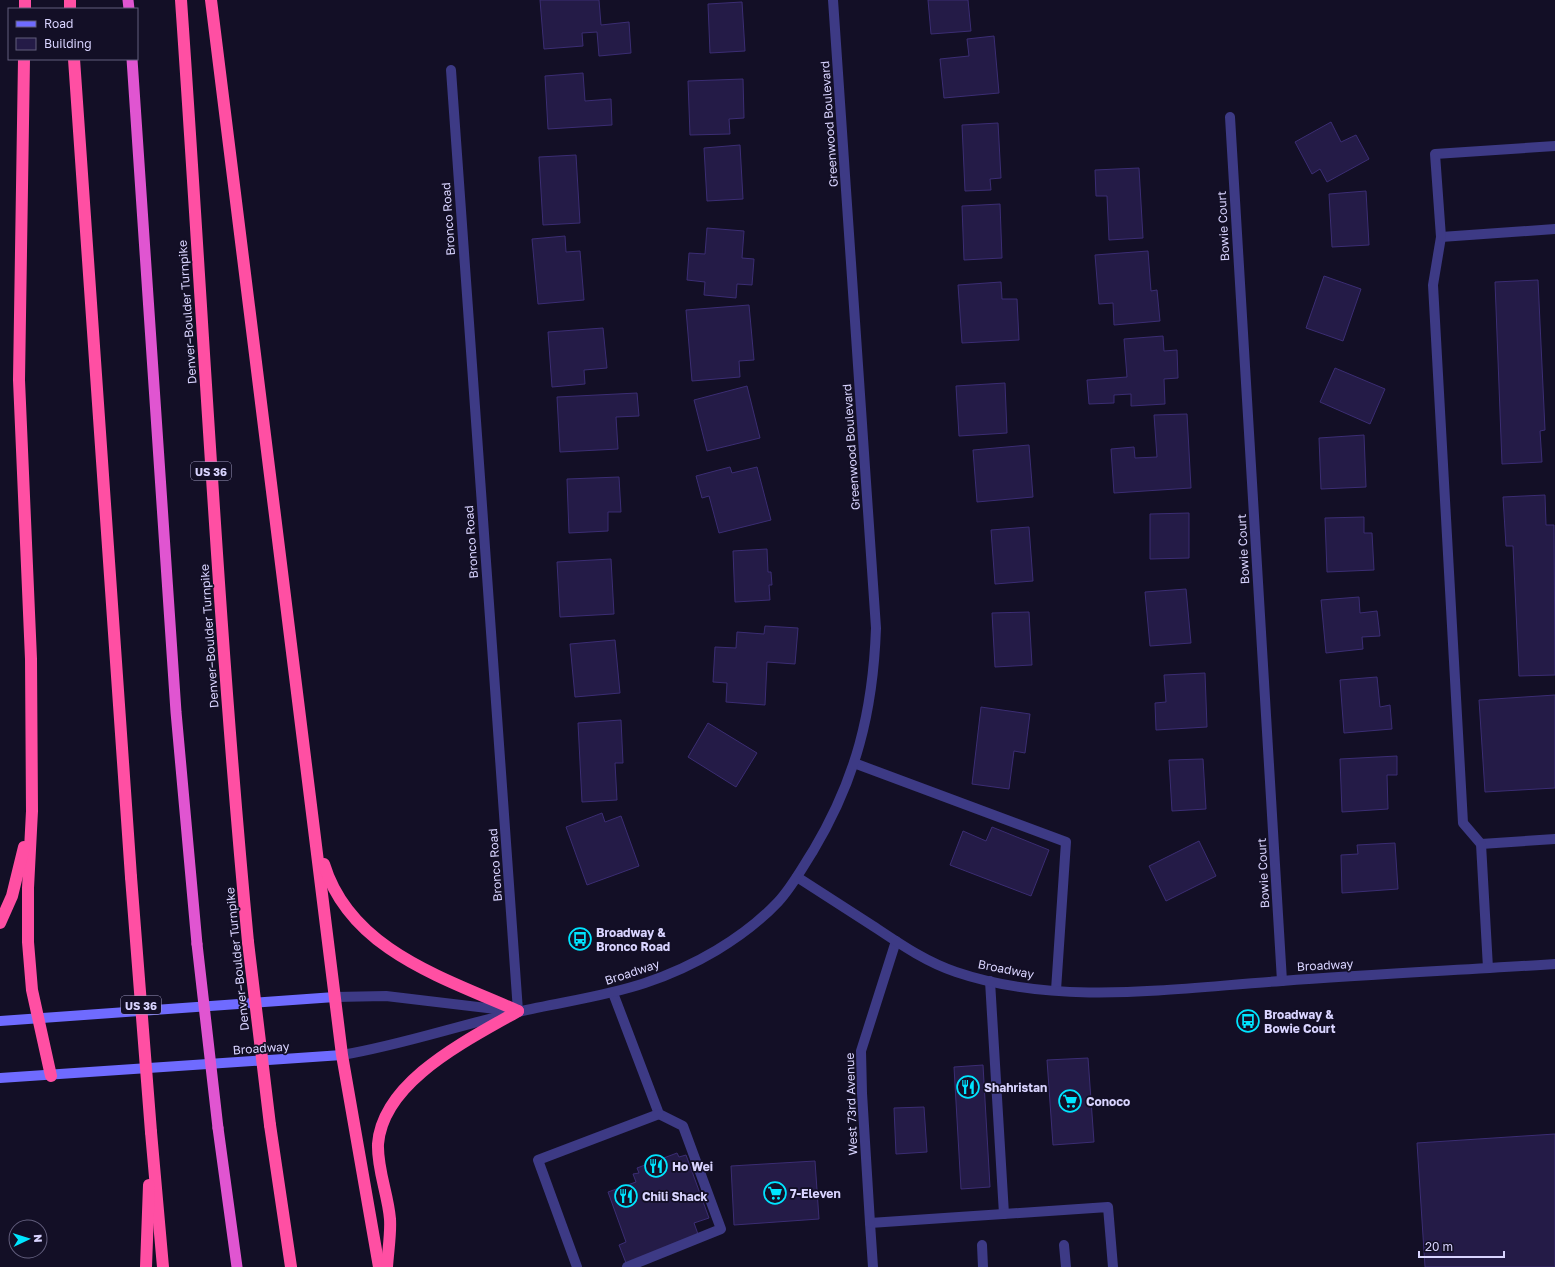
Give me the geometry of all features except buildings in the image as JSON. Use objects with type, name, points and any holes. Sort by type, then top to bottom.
[{"type":"highway","name":"Denver–Boulder Turnpike","points":[[181,0],[217,559],[237,823],[248,942],[270,1125],[290,1267]]},
{"type":"highway","points":[[211,0],[278,550],[316,837],[342,1055],[380,1267]]},
{"type":"highway","points":[[24,60],[19,380],[30,659],[32,811],[28,888],[28,942],[32,990],[51,1076]]},
{"type":"highway","name":"US 36","points":[[74,60],[131,877],[163,1267]]},
{"type":"highway","points":[[132,60],[176,720],[197,944],[218,1128],[237,1267]]},
{"type":"highway","points":[[0,923],[12,896],[32,811]]},
{"type":"highway","points":[[316,837],[330,880],[342,902],[363,928],[379,942],[397,955],[422,969],[518,1011]]},
{"type":"highway","points":[[387,1267],[390,1218],[378,1158],[381,1126],[400,1094],[418,1076],[454,1049],[518,1011]]},
{"type":"highway","points":[[146,1267],[151,1132]]},
{"type":"main road","name":"Broadway","points":[[0,1021],[335,997]]},
{"type":"main road","name":"Broadway","points":[[0,1078],[51,1076],[342,1055]]},
{"type":"street","name":"Greenwood Boulevard","points":[[797,877],[824,832],[848,782],[861,744],[870,703],[875,665],[876,628],[833,0]]},
{"type":"street","name":"Bronco Road","points":[[451,70],[518,1011]]},
{"type":"street","name":"Bowie Court","points":[[1230,117],[1282,981]]},
{"type":"street","points":[[1488,968],[1481,844],[1463,823],[1433,285],[1441,237],[1435,154],[1555,146]]},
{"type":"street","points":[[1441,237],[1555,229]]},
{"type":"street","points":[[854,763],[1066,842],[1056,990]]},
{"type":"street","points":[[1481,844],[1555,839]]},
{"type":"street","name":"Broadway","points":[[342,1055],[380,1049],[518,1011],[576,1002],[613,993],[673,972],[717,950],[750,928],[779,901],[797,877],[926,960],[956,972],[990,981],[1056,990],[1077,992],[1143,992],[1282,981],[1555,964]]},
{"type":"street","name":"West 73rd Avenue","points":[[873,1267],[862,1093],[861,1051],[896,941]]},
{"type":"street","points":[[990,981],[1004,1214]]},
{"type":"street","points":[[613,993],[658,1114],[683,1126],[721,1229],[627,1267]]},
{"type":"street","name":"Broadway","points":[[335,997],[386,996],[518,1011]]},
{"type":"street","points":[[577,1267],[538,1160],[658,1114]]},
{"type":"street","points":[[870,1223],[1108,1208],[1113,1267]]},
{"type":"street","points":[[982,1245],[983,1267]]},
{"type":"street","points":[[1064,1245],[1066,1267]]},
{"type":"place","name":"Broadway & Bronco Road","points":[[580,939]]},
{"type":"place","name":"Broadway & Bowie Court","points":[[1248,1021]]},
{"type":"place","name":"Shahristan","points":[[968,1087]]},
{"type":"place","name":"Conoco","points":[[1070,1101]]},
{"type":"place","name":"Ho Wei","points":[[656,1166]]},
{"type":"place","name":"7-Eleven","points":[[775,1193]]},
{"type":"place","name":"Chili Shack","points":[[626,1196]]}]
